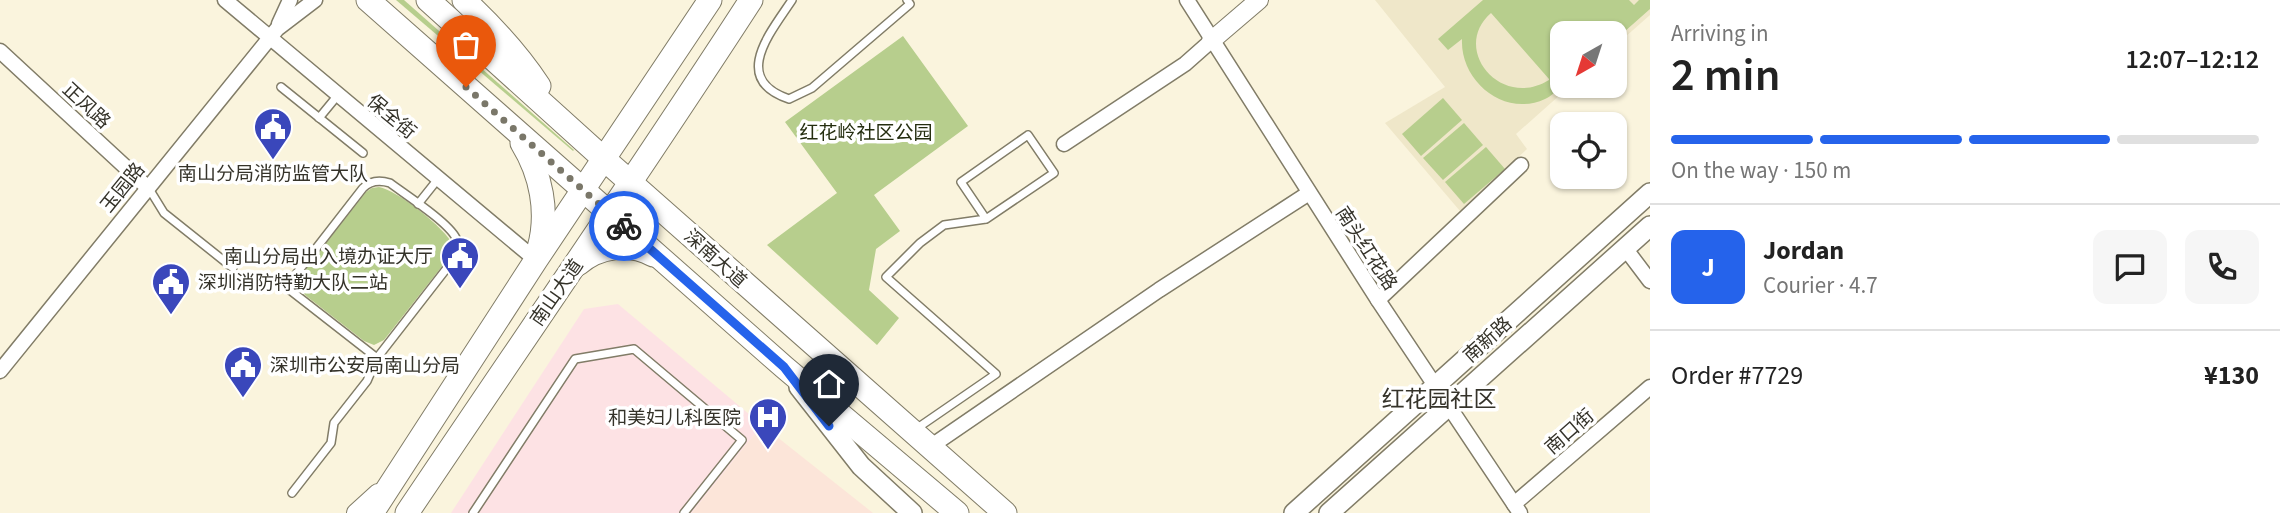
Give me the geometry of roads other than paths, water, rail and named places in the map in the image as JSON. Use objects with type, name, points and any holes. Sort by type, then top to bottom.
[{"type":"main road","name":"深南大道","points":[[368,0],[784,367],[957,513]]},
{"type":"main road","name":"深南大道","points":[[428,0],[1005,513]]},
{"type":"main road","points":[[464,0],[519,57],[557,115]]},
{"type":"main road","name":"南山大道","points":[[372,513],[536,260],[710,0]]},
{"type":"main road","name":"南山大道","points":[[407,513],[610,215],[751,0]]},
{"type":"main road","points":[[505,121],[532,160],[538,180],[544,220],[536,260]]},
{"type":"main road","name":"南新路","points":[[1294,513],[1650,193]]},
{"type":"main road","name":"南新路","points":[[1329,513],[1650,226]]},
{"type":"main road","points":[[568,273],[585,258],[613,248],[630,247],[646,251],[663,260]]},
{"type":"main road","points":[[784,367],[861,466],[912,513]]},
{"type":"street","name":"保全街","points":[[225,0],[273,33],[338,95],[536,260]]},
{"type":"street","points":[[273,33],[290,0]]},
{"type":"street","points":[[273,33],[300,9],[315,0]]},
{"type":"street","name":"南头红花路","points":[[1186,0],[1378,300],[1517,509]]},
{"type":"street","points":[[1064,144],[1185,64],[1259,0]]},
{"type":"street","name":"玉园路","points":[[0,371],[273,33]]},
{"type":"street","name":"正风路","points":[[0,51],[147,187]]},
{"type":"street","points":[[1378,300],[1521,165]]},
{"type":"street","points":[[930,447],[1159,290],[1309,193]]},
{"type":"street","points":[[1625,248],[1650,281]]},
{"type":"street","name":"南口街","points":[[1517,509],[1650,387]]},
{"type":"street","points":[[356,513],[393,478]]},
{"type":"lane","points":[[792,0],[760,50],[758,70],[764,84],[777,95],[789,99],[812,88],[910,4],[907,0]]},
{"type":"lane","points":[[281,87],[363,153]]},
{"type":"lane","points":[[319,118],[338,95]]},
{"type":"lane","points":[[912,432],[996,374],[886,277],[920,243],[944,225],[986,219],[1054,173],[1028,135],[961,182],[986,219]]},
{"type":"lane","points":[[418,204],[438,179]]},
{"type":"lane","points":[[292,493],[331,443],[334,424],[367,381],[377,358],[457,252],[456,238],[452,232],[390,183],[383,181],[368,183],[286,287],[377,358]]},
{"type":"lane","points":[[147,187],[164,213],[233,268]]},
{"type":"lane","points":[[473,513],[575,359],[634,349],[742,440],[684,513]]},
{"type":"place","name":"南山分局消防监管大队","points":[[273,161]]},
{"type":"place","name":"南山分局出入境办证大厅","points":[[460,290]]},
{"type":"place","name":"深圳消防特勤大队二站","points":[[171,316]]},
{"type":"place","name":"深圳市公安局南山分局","points":[[243,399]]},
{"type":"place","name":"和美妇儿科医院","points":[[768,451]]},
{"type":"district","name":"红花园社区","points":[[1439,399]]},
{"type":"park label","name":"红花岭社区公园","points":[[866,132]]}]
